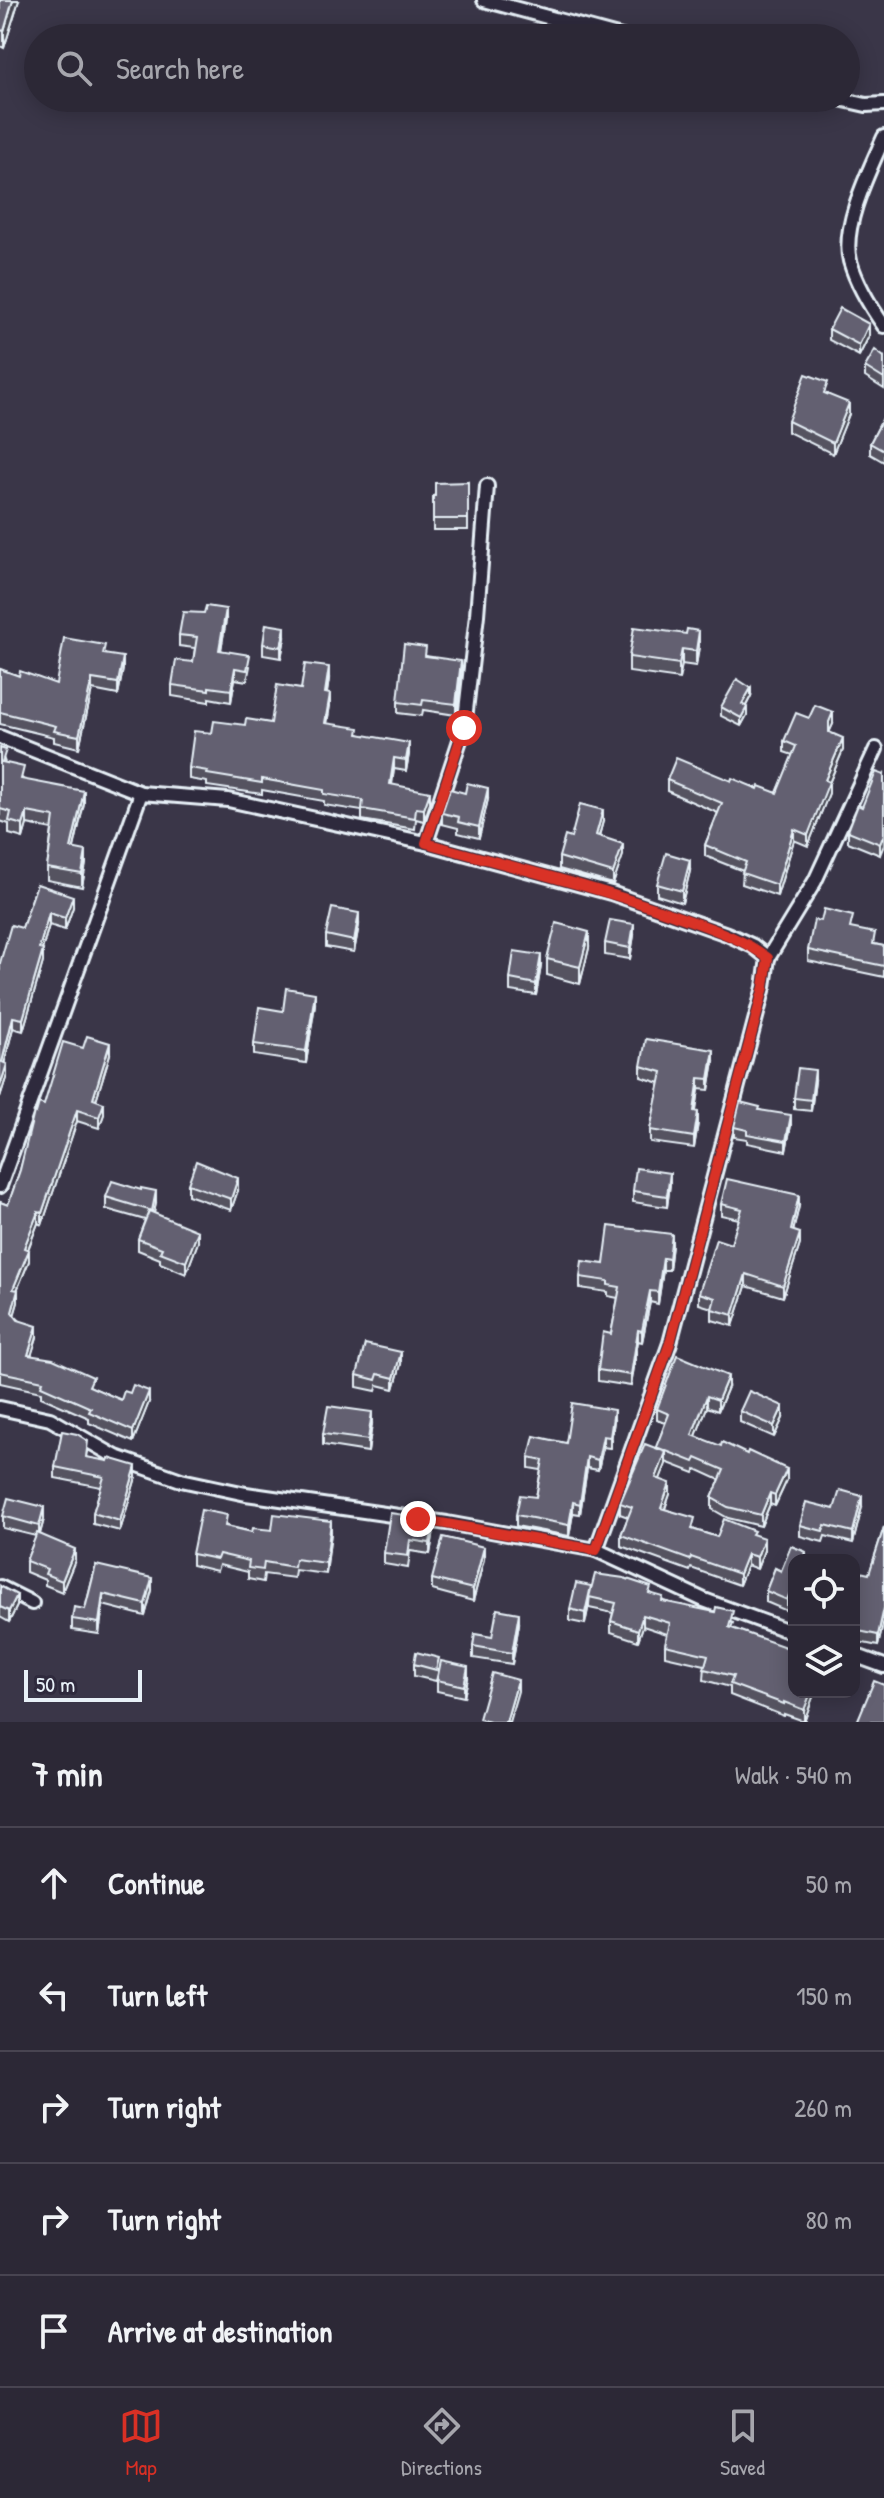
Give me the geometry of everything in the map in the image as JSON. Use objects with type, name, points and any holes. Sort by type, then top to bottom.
[{"type":"street","points":[[484,0],[573,24]]},
{"type":"street","points":[[860,104],[884,104]]},
{"type":"street","points":[[884,137],[854,213],[848,248],[861,289],[884,326]]},
{"type":"street","points":[[426,843],[464,728],[487,486]]},
{"type":"street","points":[[0,737],[141,793],[228,800],[426,843],[611,893],[727,934],[753,946],[768,958]]},
{"type":"street","points":[[596,1550],[670,1343],[764,987],[768,958],[815,881],[876,749]]},
{"type":"street","points":[[0,1186],[141,793]]},
{"type":"street","points":[[0,1408],[50,1419],[116,1457],[181,1480],[246,1494],[447,1523],[596,1550],[704,1600],[788,1631]]},
{"type":"street","points":[[0,1587],[32,1603]]},
{"type":"street","points":[[860,1657],[884,1666]]},
{"type":"building","points":[[0,0],[13,0],[4,31],[0,30]]},
{"type":"building","points":[[840,308],[869,324],[859,345],[829,329]]},
{"type":"building","points":[[875,350],[884,357],[884,379],[865,367]]},
{"type":"building","points":[[806,374],[828,382],[824,393],[849,403],[833,443],[788,421]]},
{"type":"building","points":[[884,416],[884,451],[870,443]]},
{"type":"building","points":[[468,482],[468,519],[433,519],[435,483]]},
{"type":"building","points":[[206,606],[226,609],[219,650],[250,655],[247,670],[235,668],[231,690],[172,685],[176,660],[193,662],[197,637],[179,635],[183,612],[204,613]]},
{"type":"building","points":[[266,624],[285,627],[281,647],[263,644]]},
{"type":"building","points":[[634,627],[686,634],[687,629],[699,631],[696,651],[682,649],[679,664],[629,657]]},
{"type":"building","points":[[64,638],[105,645],[103,654],[123,657],[118,683],[92,679],[79,736],[54,731],[56,726],[0,712],[0,669],[19,676],[20,671],[56,684]]},
{"type":"building","points":[[404,644],[426,647],[425,656],[461,661],[456,704],[423,700],[422,705],[398,702]]},
{"type":"building","points":[[305,664],[329,667],[325,693],[330,694],[325,723],[359,728],[358,734],[409,743],[406,760],[394,758],[390,784],[430,792],[424,809],[416,808],[415,818],[362,809],[363,800],[324,794],[324,790],[262,779],[262,783],[189,768],[194,731],[212,733],[214,721],[245,725],[246,719],[271,723],[277,685],[301,689]]},
{"type":"building","points":[[737,679],[751,688],[742,704],[747,707],[741,718],[721,707]]},
{"type":"building","points":[[815,705],[833,712],[829,732],[843,738],[825,780],[829,782],[808,835],[794,829],[777,885],[742,873],[746,862],[705,845],[722,803],[667,780],[676,758],[731,781],[732,778],[777,793],[796,746],[784,741],[796,713],[809,718]]},
{"type":"building","points":[[0,748],[6,750],[2,762],[24,767],[21,779],[84,791],[71,848],[86,851],[82,874],[47,868],[54,817],[27,812],[23,825],[9,821],[11,812],[0,809]]},
{"type":"building","points":[[876,772],[884,775],[884,834],[880,844],[848,831]]},
{"type":"building","points":[[467,783],[488,788],[479,827],[458,822],[459,817],[442,813],[450,789],[465,793]]},
{"type":"building","points":[[580,804],[603,810],[596,835],[623,844],[613,873],[559,857],[565,836],[571,838]]},
{"type":"building","points":[[666,853],[690,860],[682,891],[657,884]]},
{"type":"building","points":[[37,884],[73,896],[65,918],[49,913],[39,949],[43,950],[23,1019],[13,1017],[2,1062],[7,1064],[0,1086],[0,963],[11,925],[22,928]]},
{"type":"building","points":[[332,908],[359,913],[354,941],[326,935]]},
{"type":"building","points":[[824,909],[853,916],[850,928],[875,933],[873,944],[884,946],[884,966],[808,950],[814,920],[821,921]]},
{"type":"building","points":[[610,920],[634,924],[630,948],[605,943]]},
{"type":"building","points":[[556,923],[589,932],[580,967],[547,959]]},
{"type":"building","points":[[514,951],[541,955],[536,984],[510,979]]},
{"type":"building","points":[[286,988],[315,993],[306,1051],[254,1044],[259,1007],[283,1011]]},
{"type":"building","points":[[87,1036],[110,1043],[93,1099],[104,1103],[99,1117],[77,1110],[42,1213],[38,1212],[24,1248],[29,1250],[13,1289],[18,1290],[12,1312],[18,1320],[37,1326],[28,1355],[53,1359],[93,1377],[89,1386],[121,1400],[124,1391],[130,1393],[133,1385],[149,1391],[133,1431],[41,1386],[43,1381],[0,1372],[0,1202],[8,1205],[34,1112],[39,1103],[44,1105],[63,1042],[83,1048]]},
{"type":"building","points":[[646,1039],[714,1050],[709,1079],[699,1078],[694,1137],[650,1130],[662,1072],[641,1066]]},
{"type":"building","points":[[798,1068],[815,1070],[811,1100],[794,1098]]},
{"type":"building","points":[[740,1102],[760,1107],[759,1110],[791,1115],[786,1141],[747,1134],[747,1130],[734,1127]]},
{"type":"building","points":[[196,1161],[238,1178],[231,1199],[188,1184]]},
{"type":"building","points":[[636,1168],[670,1173],[667,1196],[633,1191]]},
{"type":"building","points":[[727,1179],[799,1195],[791,1230],[800,1233],[783,1286],[746,1274],[733,1315],[712,1309],[715,1298],[699,1293],[716,1239],[731,1244],[742,1209],[721,1204]]},
{"type":"building","points":[[112,1181],[156,1191],[152,1211],[106,1197]]},
{"type":"building","points":[[149,1211],[198,1231],[186,1262],[138,1239]]},
{"type":"building","points":[[609,1226],[672,1234],[669,1259],[663,1258],[658,1292],[650,1291],[642,1331],[638,1330],[631,1375],[598,1370],[603,1332],[611,1334],[620,1287],[608,1285],[608,1281],[580,1277],[582,1261],[604,1264]]},
{"type":"building","points":[[365,1344],[401,1352],[394,1378],[378,1374],[376,1380],[357,1375]]},
{"type":"building","points":[[677,1355],[728,1376],[718,1400],[707,1396],[692,1435],[721,1446],[722,1442],[747,1454],[748,1451],[787,1469],[775,1495],[770,1493],[761,1515],[728,1507],[712,1498],[724,1470],[656,1447],[669,1414],[657,1409]]},
{"type":"building","points":[[749,1391],[783,1406],[774,1426],[740,1411]]},
{"type":"building","points":[[572,1403],[614,1410],[610,1437],[603,1436],[598,1460],[587,1457],[580,1504],[573,1502],[569,1525],[516,1515],[520,1495],[536,1497],[543,1460],[529,1457],[534,1436],[566,1443]]},
{"type":"building","points":[[328,1406],[372,1412],[368,1440],[323,1434]]},
{"type":"building","points":[[62,1431],[77,1434],[88,1441],[86,1457],[108,1461],[109,1458],[136,1466],[120,1521],[93,1513],[104,1477],[55,1467]]},
{"type":"building","points":[[645,1444],[666,1452],[656,1478],[670,1483],[661,1508],[695,1518],[692,1529],[717,1537],[724,1519],[764,1538],[757,1557],[747,1554],[739,1574],[621,1535],[632,1507],[620,1503]]},
{"type":"building","points":[[840,1490],[862,1496],[853,1532],[825,1525],[823,1531],[800,1525],[806,1502],[834,1509]]},
{"type":"building","points":[[8,1498],[44,1507],[39,1526],[3,1516]]},
{"type":"building","points":[[201,1510],[227,1515],[225,1526],[252,1532],[253,1528],[272,1530],[274,1514],[331,1521],[326,1563],[295,1559],[294,1567],[264,1562],[263,1570],[248,1568],[249,1561],[219,1554],[217,1559],[192,1554]]},
{"type":"building","points":[[390,1513],[434,1519],[430,1543],[410,1540],[408,1556],[384,1553]]},
{"type":"building","points":[[884,1527],[884,1608],[878,1635],[860,1631],[860,1572],[869,1574]]},
{"type":"building","points":[[37,1533],[75,1549],[62,1581],[45,1574],[47,1569],[26,1561]]},
{"type":"building","points":[[443,1537],[484,1547],[473,1589],[432,1579]]},
{"type":"building","points":[[791,1546],[806,1552],[788,1554],[787,1600],[766,1591],[775,1568],[781,1571]]},
{"type":"building","points":[[96,1565],[152,1578],[145,1604],[103,1594],[99,1623],[72,1619],[74,1607],[85,1609]]},
{"type":"building","points":[[595,1574],[624,1578],[651,1587],[649,1593],[663,1597],[662,1601],[715,1612],[716,1607],[733,1611],[729,1627],[788,1648],[788,1698],[809,1698],[804,1710],[730,1684],[733,1676],[704,1669],[708,1655],[665,1645],[670,1623],[643,1615],[638,1630],[611,1621],[616,1603],[589,1597]]},
{"type":"building","points":[[576,1583],[591,1586],[585,1613],[570,1609]]},
{"type":"building","points":[[0,1586],[17,1595],[9,1611],[0,1607]]},
{"type":"building","points":[[497,1609],[519,1613],[512,1653],[473,1646],[475,1634],[492,1637]]},
{"type":"building","points":[[416,1652],[439,1658],[436,1670],[414,1664]]},
{"type":"building","points":[[441,1661],[468,1667],[464,1686],[437,1680]]},
{"type":"building","points":[[492,1673],[518,1680],[506,1722],[479,1719]]},
{"type":"building","points":[[874,1681],[884,1685],[884,1722],[857,1722]]},
{"type":"route","points":[[418,1519],[596,1550],[670,1343],[764,987],[768,958],[753,946],[727,934],[611,893],[426,843],[464,728]]}]
